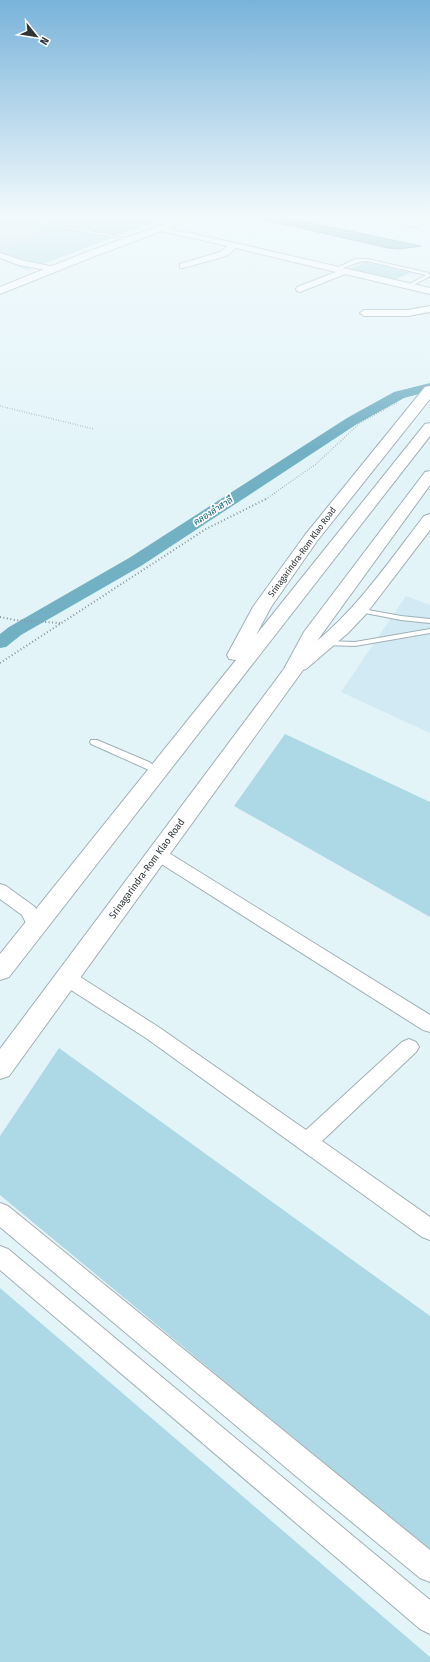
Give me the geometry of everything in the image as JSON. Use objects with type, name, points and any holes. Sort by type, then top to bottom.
[{"type":"main road","name":"Srinagarindra-Rom Klao Road","points":[[208,708],[262,607],[311,538],[430,390]]},
{"type":"main road","name":"Srinagarindra-Rom Klao Road","points":[[0,971],[430,427]]},
{"type":"main road","name":"Srinagarindra-Rom Klao Road","points":[[0,1069],[293,670],[310,636],[430,475]]},
{"type":"main road","name":"Srinagarindra-Rom Klao Road","points":[[293,670],[342,629],[360,610],[430,519]]},
{"type":"street","points":[[364,312],[408,313],[430,309]]},
{"type":"street","points":[[158,854],[430,1025]]},
{"type":"street","points":[[0,890],[29,911],[36,924]]},
{"type":"street","points":[[67,978],[153,1032],[430,1230]]},
{"type":"street","points":[[307,1142],[409,1047]]},
{"type":"street","points":[[0,1213],[430,1568]]},
{"type":"street","points":[[0,1256],[430,1619]]},
{"type":"lane","points":[[360,610],[400,618],[430,621]]},
{"type":"lane","points":[[325,643],[355,644],[430,631]]},
{"type":"lane","points":[[94,742],[146,764],[158,771]]},
{"type":"path","points":[[0,663],[206,529],[270,497],[316,464],[360,423],[403,399],[411,401],[404,410],[412,412]]},
{"type":"path","points":[[0,406],[94,429]]},
{"type":"path","points":[[0,617],[15,620],[61,623]]},
{"type":"shaded area","points":[[406,596],[430,605],[430,733],[341,692]]},
{"type":"shaded area","points":[[285,734],[430,802],[430,917],[234,806]]},
{"type":"shaded area","points":[[59,1048],[430,1316],[430,1551],[0,1195],[0,1136]]},
{"type":"shaded area","points":[[0,1288],[430,1657],[430,1662],[0,1662]]},
{"type":"waterway","name":"คลองลำสาลี","points":[[0,643],[15,631],[135,562],[352,421],[399,395],[430,387]]}]
